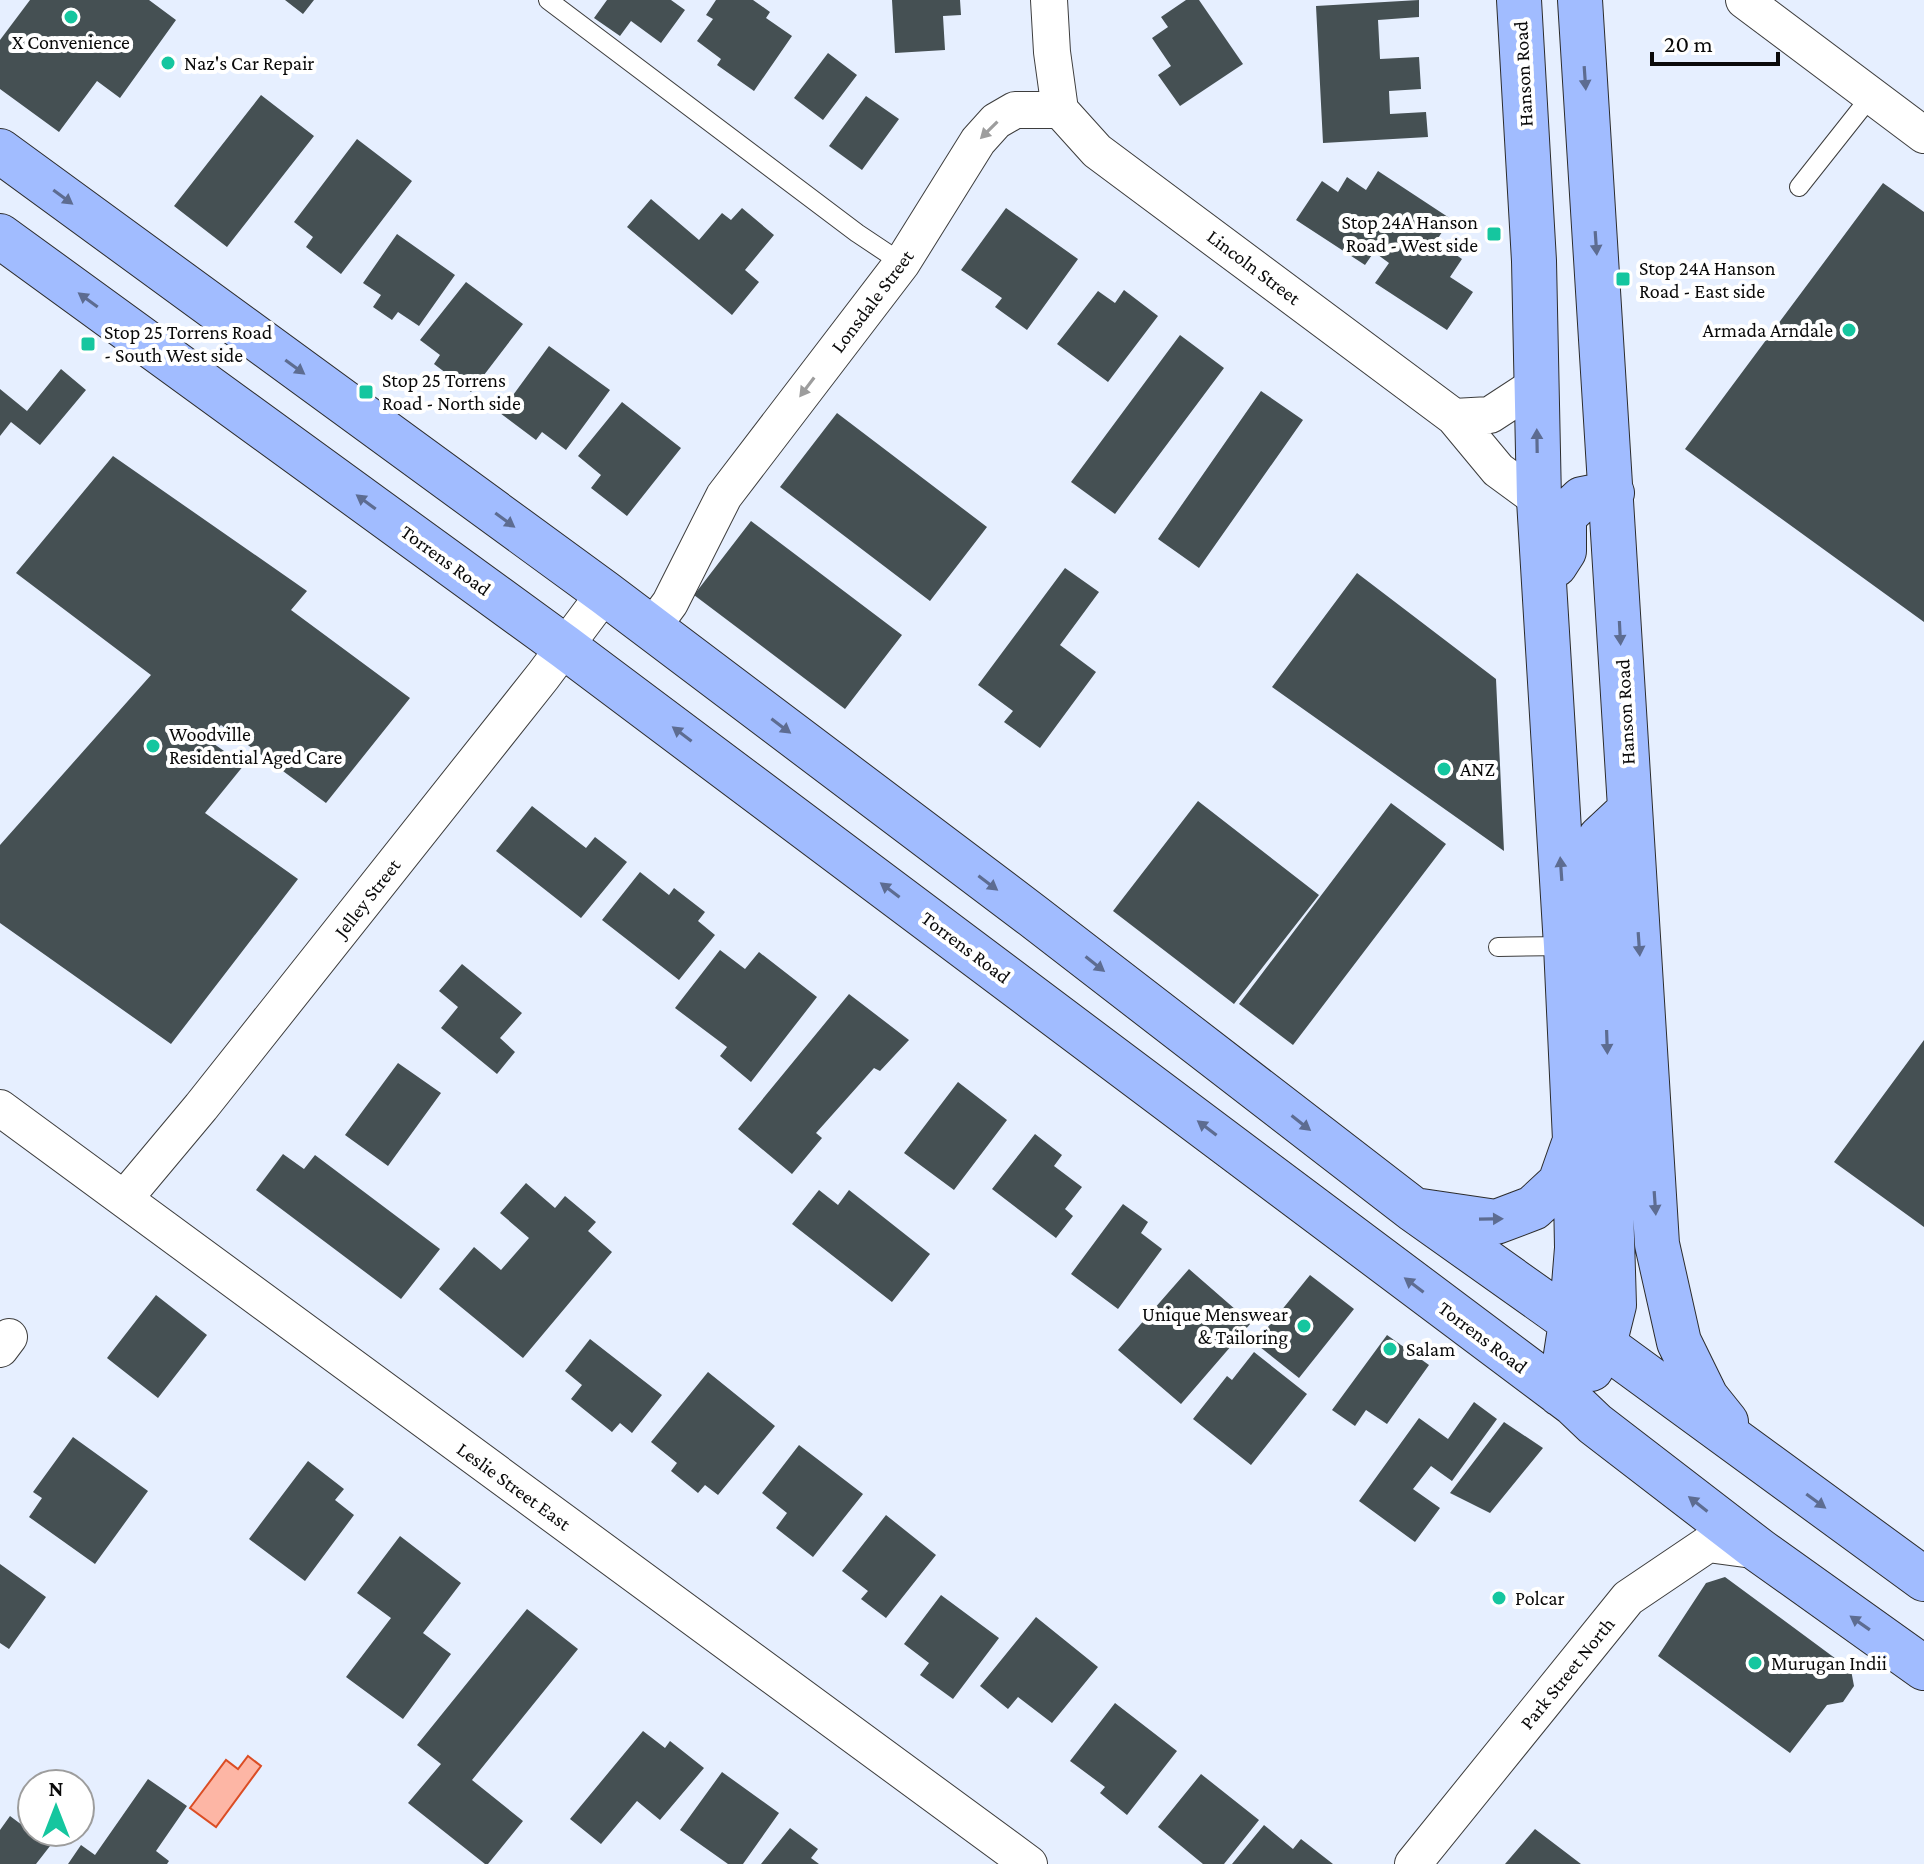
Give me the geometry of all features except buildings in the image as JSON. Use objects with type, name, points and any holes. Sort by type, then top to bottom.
[{"type":"main road","name":"Hanson Road","points":[[1519,0],[1534,261],[1539,500],[1566,946],[1577,1248],[1587,1334],[1567,1399]]},
{"type":"main road","name":"Hanson Road","points":[[1580,0],[1630,810],[1600,838],[1614,1305],[1587,1334]]},
{"type":"main road","points":[[0,151],[605,593],[1033,916],[1414,1210],[1924,1579]]},
{"type":"main road","name":"Torrens Road","points":[[0,236],[565,647],[1567,1399],[1760,1551],[1924,1668]]},
{"type":"main road","points":[[1544,585],[1564,551],[1564,516],[1582,499],[1612,493]]},
{"type":"main road","points":[[1630,810],[1657,1244],[1679,1342],[1706,1397],[1753,1455]]},
{"type":"main road","points":[[1414,1210],[1496,1222],[1533,1208],[1560,1183],[1575,1140]]},
{"type":"street","points":[[1049,0],[1060,110]]},
{"type":"street","points":[[1744,0],[1924,135]]},
{"type":"street","name":"Lonsdale Street","points":[[651,629],[670,603],[724,496],[902,263],[978,141],[996,121],[1015,110],[1060,110]]},
{"type":"street","name":"Lincoln Street","points":[[1060,110],[1097,151],[1454,417],[1498,470],[1539,500]]},
{"type":"street","points":[[1454,417],[1490,415],[1536,385]]},
{"type":"street","name":"Jelley Street","points":[[124,1199],[211,1094],[605,593]]},
{"type":"street","name":"Leslie Street East","points":[[0,1108],[1029,1864]]},
{"type":"street","name":"Park Street North","points":[[1413,1864],[1628,1598],[1708,1544],[1760,1551]]},
{"type":"lane","points":[[548,0],[857,233],[902,263]]},
{"type":"lane","points":[[1799,187],[1871,96]]},
{"type":"lane","points":[[1498,947],[1566,946]]},
{"type":"shaded area","points":[[248,1756],[261,1766],[216,1827],[190,1808],[226,1760],[238,1769]]},
{"type":"place","name":"X Convenience","points":[[71,17]]},
{"type":"place","name":"Naz's Car Repair","points":[[168,63]]},
{"type":"place","name":"Stop 24A Hanson Road - West side","points":[[1494,234]]},
{"type":"place","name":"Stop 24A Hanson Road - East side","points":[[1623,279]]},
{"type":"place","name":"Armada Arndale","points":[[1849,330]]},
{"type":"place","name":"Stop 25 Torrens Road - South West side","points":[[88,344]]},
{"type":"place","name":"Stop 25 Torrens Road - North side","points":[[366,392]]},
{"type":"place","name":"Woodville Residential Aged Care","points":[[153,746]]},
{"type":"place","name":"ANZ","points":[[1444,769]]},
{"type":"place","name":"Unique Menswear & Tailoring","points":[[1304,1326]]},
{"type":"place","name":"Salam","points":[[1390,1349]]},
{"type":"place","name":"Polcar","points":[[1499,1598]]},
{"type":"place","name":"Murugan Indii","points":[[1755,1663]]}]
